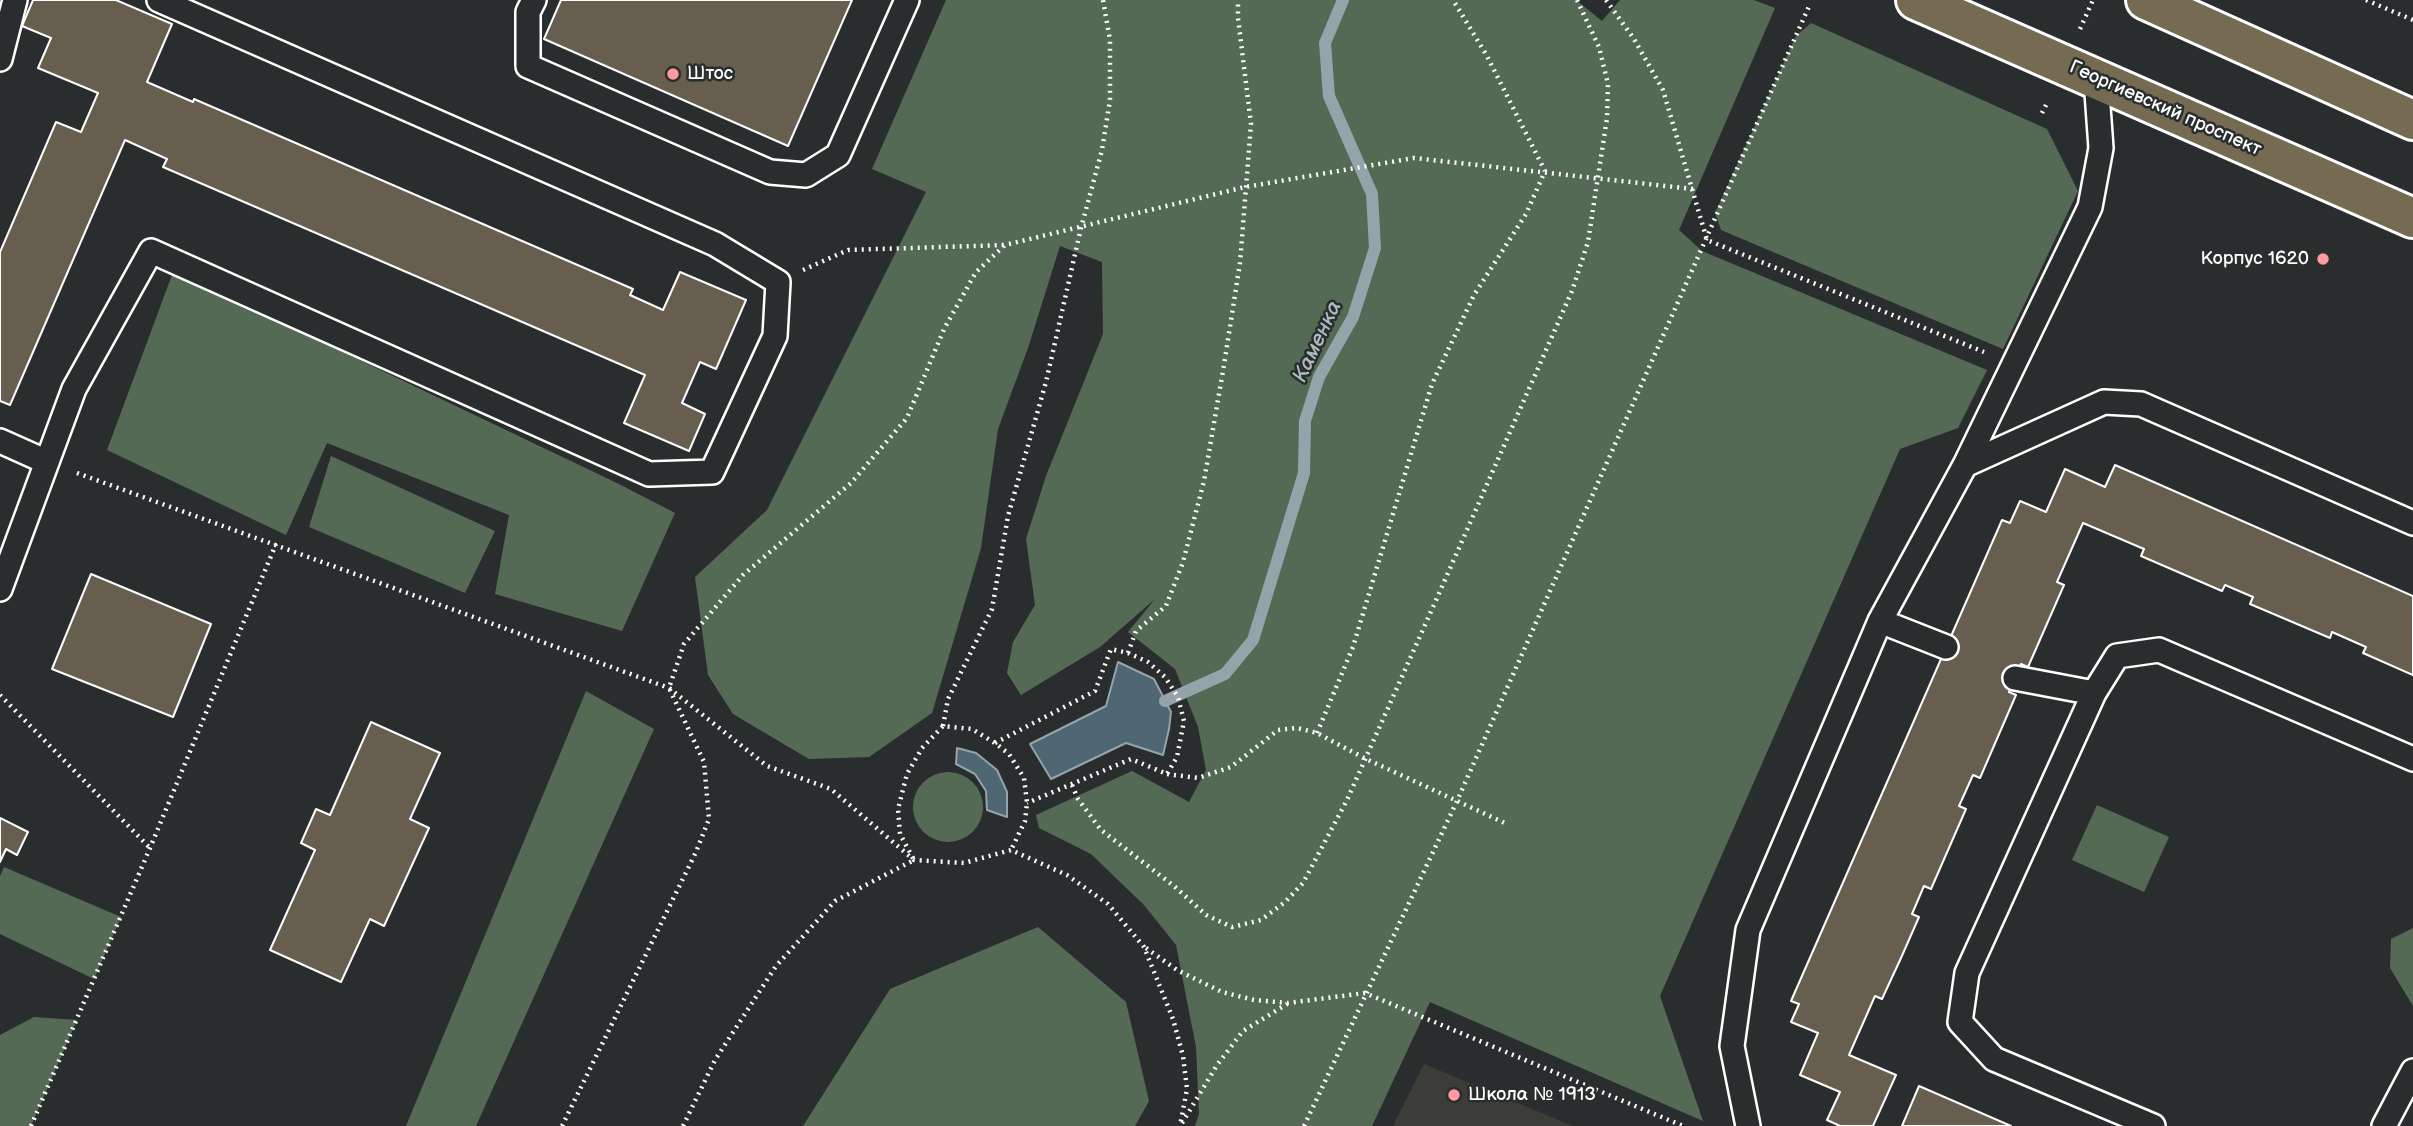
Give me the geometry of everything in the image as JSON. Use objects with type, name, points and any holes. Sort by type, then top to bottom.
[{"type":"main road","name":"Георгиевский проспект","points":[[1916,0],[2413,218]]},
{"type":"main road","points":[[2146,0],[2413,120]]},
{"type":"lane","points":[[0,59],[15,0]]},
{"type":"lane","points":[[0,589],[74,390],[151,251],[649,474],[712,472],[775,336],[778,282],[715,244],[159,0]]},
{"type":"lane","points":[[534,0],[528,12],[528,66],[770,172],[806,175],[838,155],[907,0]]},
{"type":"lane","points":[[1748,1126],[1732,1046],[1748,930],[1880,621],[1965,465],[2090,207],[2101,148],[2096,79]]},
{"type":"lane","points":[[1965,465],[2104,402],[2141,404],[2413,523]]},
{"type":"lane","points":[[0,441],[47,462]]},
{"type":"lane","points":[[1880,621],[1946,647]]},
{"type":"lane","points":[[2152,1126],[1994,1059],[1959,1022],[1967,973],[2094,692],[2117,656],[2159,650],[2413,759]]},
{"type":"lane","points":[[2015,678],[2094,692]]},
{"type":"lane","points":[[2384,1126],[2413,1071]]},
{"type":"path","points":[[914,860],[900,834],[898,809],[907,774],[922,748],[943,726],[948,699],[992,609],[1008,516],[1046,382],[1081,228],[1102,150],[1110,100],[1110,40],[1103,0]]},
{"type":"path","points":[[1128,653],[1136,631],[1166,607],[1183,562],[1204,481],[1240,263],[1251,124],[1238,0]]},
{"type":"path","points":[[1453,0],[1487,56],[1545,171]]},
{"type":"path","points":[[1072,785],[1077,799],[1101,830],[1206,915],[1232,927],[1261,920],[1285,902],[1303,883],[1347,800],[1437,598],[1572,291],[1588,242],[1607,118],[1608,84],[1598,47],[1577,0]]},
{"type":"path","points":[[1606,0],[1634,38],[1663,90],[1707,240]]},
{"type":"path","points":[[2366,0],[2413,20]]},
{"type":"path","points":[[1304,1126],[1457,801],[1810,4]]},
{"type":"path","points":[[778,282],[848,250],[1005,245],[1245,187],[1413,158],[1693,189]]},
{"type":"path","points":[[1317,733],[1353,647],[1432,384],[1474,295],[1526,214],[1545,171]]},
{"type":"path","points":[[1707,240],[2014,364]]},
{"type":"path","points":[[562,1126],[696,852],[709,819],[704,762],[669,688],[684,644],[743,575],[851,483],[907,418],[944,329],[969,283],[976,272],[1005,245]]},
{"type":"path","points":[[47,462],[669,688],[767,766],[831,789],[914,860]]},
{"type":"path","points":[[31,1126],[276,544]]},
{"type":"path","points":[[995,743],[1095,691],[1111,649],[1148,662],[1165,677],[1178,697],[1184,721],[1177,757],[1167,774]]},
{"type":"path","points":[[0,695],[150,848]]},
{"type":"path","points":[[943,726],[972,729],[995,743],[1009,754],[1024,778],[1027,803],[1025,821],[1012,850]]},
{"type":"path","points":[[1027,803],[1131,759],[1167,774],[1198,778],[1231,767],[1278,730],[1297,728],[1317,733],[1364,758],[1507,824]]},
{"type":"path","points":[[683,1126],[715,1060],[776,966],[835,901],[914,860],[964,863],[1012,850],[1067,875],[1108,904],[1144,947],[1177,970],[1222,992],[1254,1000],[1288,1003],[1365,993],[1683,1126]]},
{"type":"path","points":[[1144,947],[1173,1019],[1183,1056],[1187,1089],[1180,1126]]},
{"type":"path","points":[[1180,1126],[1217,1065],[1243,1031],[1288,1003]]},
{"type":"shaded area","name":"Школа № 1913","points":[[1424,1064],[1573,1126],[1393,1126]]},
{"type":"green space","points":[[946,0],[1576,0],[1602,21],[1620,0],[1754,0],[1775,8],[1679,230],[1702,251],[1987,370],[1958,428],[1900,449],[1660,996],[1703,1121],[1430,1002],[1372,1126],[1195,1126],[1199,1114],[1196,1047],[1176,945],[1144,905],[1091,854],[1039,828],[1036,815],[1132,771],[1189,802],[1206,770],[1198,727],[1175,669],[1128,632],[1155,599],[1100,647],[1021,695],[1007,673],[1013,642],[1035,605],[1026,539],[1046,476],[1103,334],[1102,262],[1060,246],[1028,348],[998,429],[981,548],[932,713],[869,757],[809,759],[733,714],[708,675],[695,577],[767,510],[926,192],[872,169]]},
{"type":"green space","points":[[1811,23],[2047,129],[2078,191],[2003,349],[1721,230],[1715,213],[1796,36]]},
{"type":"green space","points":[[172,275],[257,311],[675,513],[622,631],[495,594],[509,515],[327,443],[286,535],[107,450]]},
{"type":"green space","points":[[331,456],[495,531],[465,593],[309,527]]},
{"type":"green space","points":[[586,691],[654,729],[476,1126],[406,1126]]},
{"type":"green space","points":[[948,772],[973,782],[983,807],[973,832],[948,842],[923,832],[913,807],[923,782]]},
{"type":"green space","points":[[2097,805],[2169,837],[2144,892],[2072,860]]},
{"type":"green space","points":[[4,867],[121,917],[94,979],[0,934],[0,876]]},
{"type":"green space","points":[[1038,927],[1126,1002],[1149,1101],[1135,1126],[803,1126],[890,989]]},
{"type":"green space","points":[[2413,928],[2413,1006],[2390,968],[2391,939]]},
{"type":"green space","points":[[34,1017],[77,1020],[31,1126],[0,1126],[0,1035]]},
{"type":"water","points":[[1118,662],[1154,679],[1171,712],[1163,755],[1126,743],[1051,779],[1030,744],[1106,706]]},
{"type":"water","points":[[957,748],[976,753],[997,770],[1007,792],[1007,817],[987,810],[986,791],[975,774],[956,764]]},
{"type":"building","points":[[33,0],[116,0],[172,24],[147,82],[193,102],[194,99],[633,289],[630,295],[663,310],[680,272],[746,300],[716,369],[700,362],[682,403],[705,414],[689,451],[624,423],[645,375],[163,167],[167,159],[125,140],[10,405],[0,401],[0,252],[56,122],[81,132],[98,93],[38,68],[51,38],[22,26]]},
{"type":"building","points":[[561,0],[852,0],[788,146],[544,39]]},
{"type":"building","points":[[2115,465],[2413,596],[2413,675],[2363,653],[2366,647],[2332,632],[2330,638],[2250,604],[2253,597],[2225,585],[2222,591],[2141,556],[2144,549],[2083,523],[2057,582],[2064,585],[2028,667],[2021,664],[2009,692],[2016,695],[1980,778],[1973,775],[1959,806],[1966,809],[1931,889],[1924,886],[1912,914],[1919,917],[1901,958],[1882,999],[1875,996],[1849,1055],[1896,1075],[1873,1126],[1840,1126],[1827,1120],[1840,1092],[1800,1075],[1818,1033],[1791,1022],[1799,1004],[1791,1001],[2002,520],[2010,523],[2020,501],[2046,512],[2065,469],[2105,487]]},
{"type":"building","points":[[91,574],[211,624],[173,717],[52,669]]},
{"type":"building","points":[[371,722],[440,753],[410,819],[429,828],[384,926],[370,919],[341,982],[270,950],[315,850],[301,843],[316,809],[330,815]]},
{"type":"building","points":[[0,818],[28,832],[17,855],[6,849],[0,862]]},
{"type":"building","points":[[1919,1086],[2011,1126],[1902,1126]]},
{"type":"waterway","name":"Каменка","points":[[1165,701],[1225,674],[1253,640],[1304,473],[1305,421],[1319,377],[1353,317],[1375,248],[1372,194],[1329,96],[1325,43],[1343,0]]},
{"type":"place","name":"Штос","points":[[673,74]]},
{"type":"place","name":"Корпус 1620","points":[[2323,259]]},
{"type":"place","name":"Школа № 1913","points":[[1454,1095]]}]
